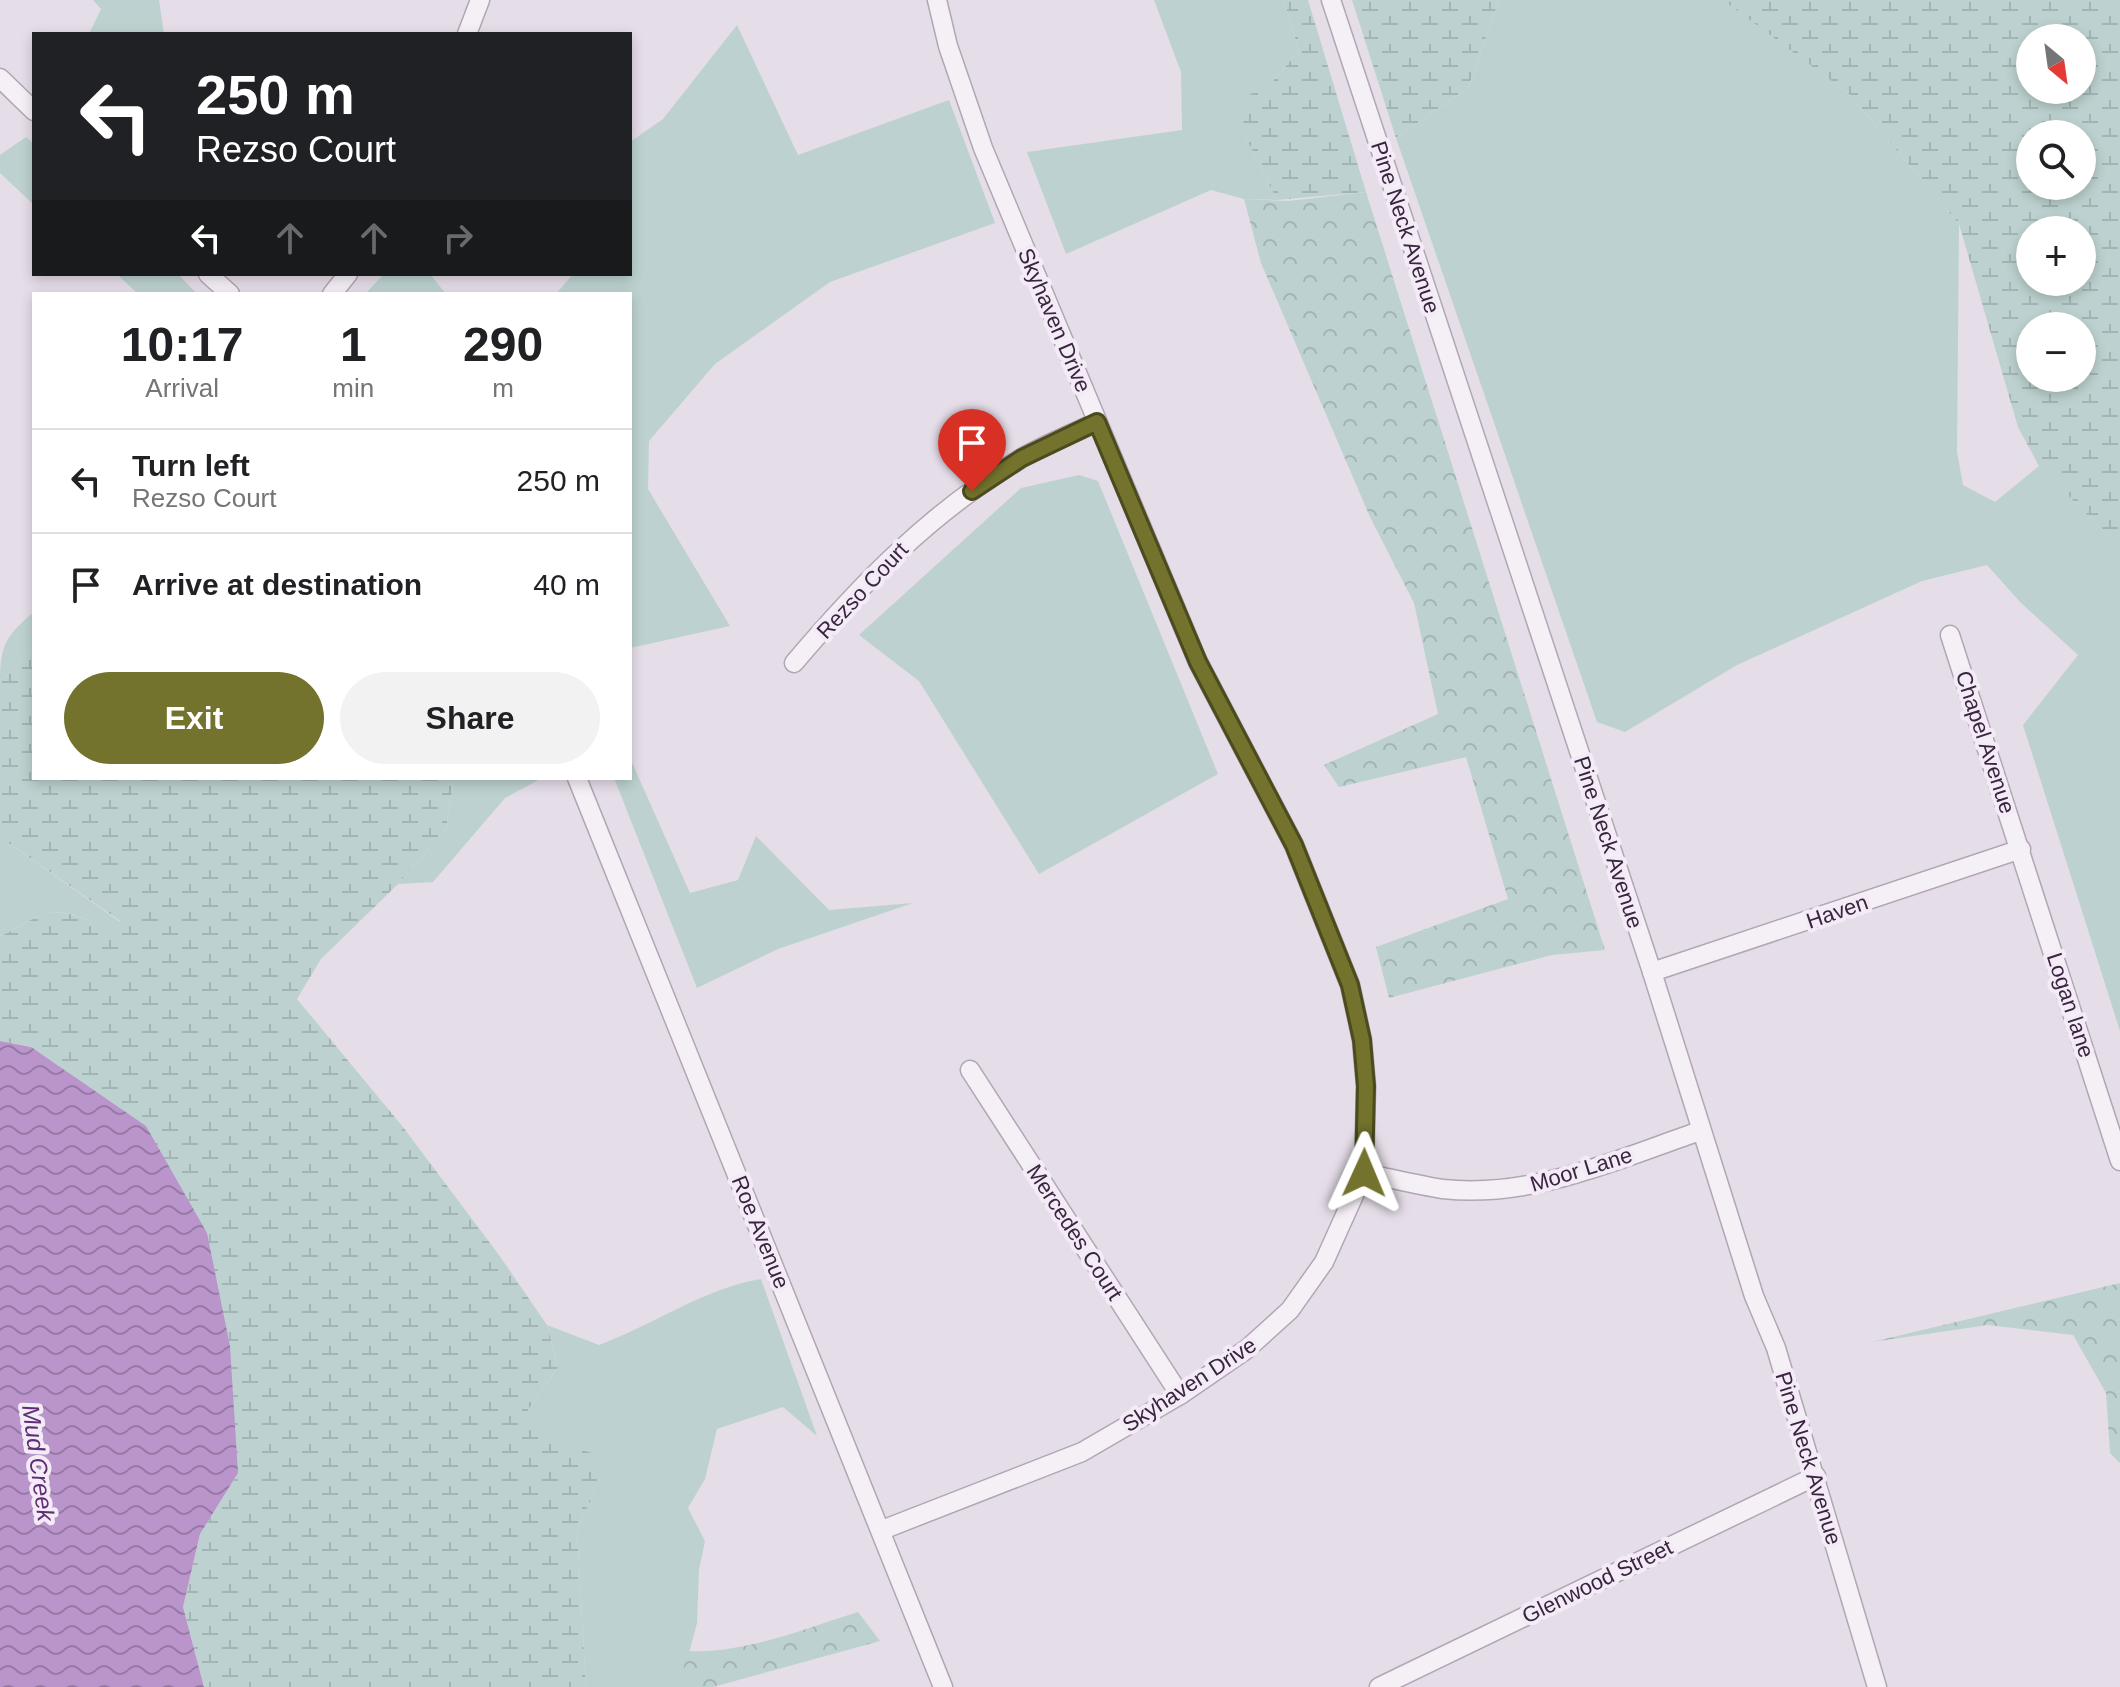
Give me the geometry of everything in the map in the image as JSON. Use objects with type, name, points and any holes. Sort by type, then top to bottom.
[{"type":"street","points":[[468,32],[480,0]]},
{"type":"street","name":"Skyhaven Drive","points":[[882,1530],[1082,1452],[1180,1395],[1247,1349],[1290,1310],[1324,1262],[1364,1173],[1366,1086],[1362,1040],[1350,985],[1294,845],[1198,662],[1097,422],[983,148],[948,46],[937,0]]},
{"type":"street","name":"Pine Neck Avenue","points":[[1331,0],[1652,972],[1700,1131],[1816,1476],[1877,1687]]},
{"type":"street","points":[[0,78],[32,109]]},
{"type":"street","points":[[210,276],[228,292]]},
{"type":"street","points":[[334,292],[346,276]]},
{"type":"street","name":"Rezso Court","points":[[794,663],[851,596],[917,532],[1022,458],[1097,422]]},
{"type":"street","name":"Chapel Avenue","points":[[1950,635],[2021,849]]},
{"type":"street","name":"Roe Avenue","points":[[578,780],[943,1687]]},
{"type":"street","name":"Haven","points":[[1652,972],[2021,849]]},
{"type":"street","name":"Logan lane","points":[[2021,849],[2120,1161]]},
{"type":"street","name":"Mercedes Court","points":[[970,1070],[1180,1395]]},
{"type":"street","name":"Moor Lane","points":[[1364,1173],[1444,1189],[1519,1188],[1577,1173],[1700,1131]]},
{"type":"street","name":"Glenwood Street","points":[[1379,1687],[1816,1476]]},
{"type":"green space","points":[[93,0],[159,0],[164,32],[90,32],[101,9]]},
{"type":"green space","points":[[1154,0],[1284,0],[1299,51],[1272,82],[1244,134],[1277,200],[1244,199],[1211,190],[1066,254],[1027,152],[1182,130],[1181,72]]},
{"type":"green space","points":[[1284,0],[1308,0],[1366,192],[1277,200],[1244,134],[1242,99],[1272,82],[1299,51]]},
{"type":"green space","points":[[1352,0],[1499,0],[1468,88],[1396,138]]},
{"type":"green space","points":[[1499,0],[1724,0],[1849,94],[1959,224],[1957,452],[1963,485],[1995,502],[2039,466],[2120,548],[2120,1031],[2023,725],[2078,655],[2021,603],[1987,565],[1922,581],[1737,665],[1625,732],[1597,722],[1396,138],[1468,88]]},
{"type":"green space","points":[[1723,0],[2120,0],[2120,548],[2039,466],[2018,427],[1959,224],[1849,94]]},
{"type":"green space","points":[[737,25],[798,155],[949,100],[995,223],[830,282],[715,364],[649,441],[648,489],[730,626],[632,648],[632,292],[558,292],[571,276],[632,276],[632,141],[663,119]]},
{"type":"green space","points":[[26,137],[32,142],[32,203],[0,173],[0,155]]},
{"type":"green space","points":[[1366,192],[1605,950],[1552,955],[1389,998],[1376,947],[1508,899],[1466,757],[1339,787],[1324,765],[1438,714],[1414,603],[1370,517],[1261,263],[1244,199],[1288,201]]},
{"type":"green space","points":[[119,276],[180,276],[195,292],[136,292]]},
{"type":"green space","points":[[382,276],[432,276],[444,292],[367,292]]},
{"type":"green space","points":[[1079,475],[1098,481],[1218,774],[1039,874],[919,681],[859,635],[1021,488]]},
{"type":"green space","points":[[32,614],[32,653],[0,681],[3,650],[17,628]]},
{"type":"green space","points":[[32,653],[32,780],[454,780],[446,829],[398,884],[321,959],[297,999],[403,1127],[547,1325],[558,1367],[528,1410],[551,1441],[599,1455],[596,1489],[577,1530],[586,1687],[204,1687],[183,1607],[200,1534],[238,1473],[32,1047],[0,1041],[0,936],[47,913],[73,915],[102,924],[120,921],[0,837],[0,681]]},
{"type":"green space","points":[[632,762],[690,893],[738,880],[756,836],[829,910],[913,903],[778,949],[697,988],[615,780],[632,780]]},
{"type":"green space","points":[[454,780],[538,780],[505,798],[433,882],[398,884],[446,829]]},
{"type":"green space","points":[[0,837],[120,922],[96,924],[75,915],[48,913],[0,936]]},
{"type":"green space","points":[[761,1279],[817,1436],[783,1407],[717,1429],[705,1479],[688,1508],[705,1541],[699,1570],[697,1623],[680,1687],[586,1687],[577,1530],[596,1489],[550,1442],[528,1410],[558,1367],[547,1325],[599,1345],[720,1290]]},
{"type":"green space","points":[[2120,1283],[2120,1463],[2110,1453],[2106,1393],[2073,1335],[1988,1325],[1872,1342]]},
{"type":"green space","points":[[858,1612],[880,1641],[713,1687],[680,1687],[687,1651],[730,1649],[752,1644]]},
{"type":"water","name":"Mud Creek","points":[[0,1041],[31,1047],[146,1126],[207,1233],[230,1346],[238,1473],[200,1534],[183,1607],[204,1687],[0,1687]]},
{"type":"route","points":[[972,491],[1022,458],[1097,422],[1198,662],[1294,845],[1350,985],[1362,1040],[1366,1086],[1364,1173]]}]
